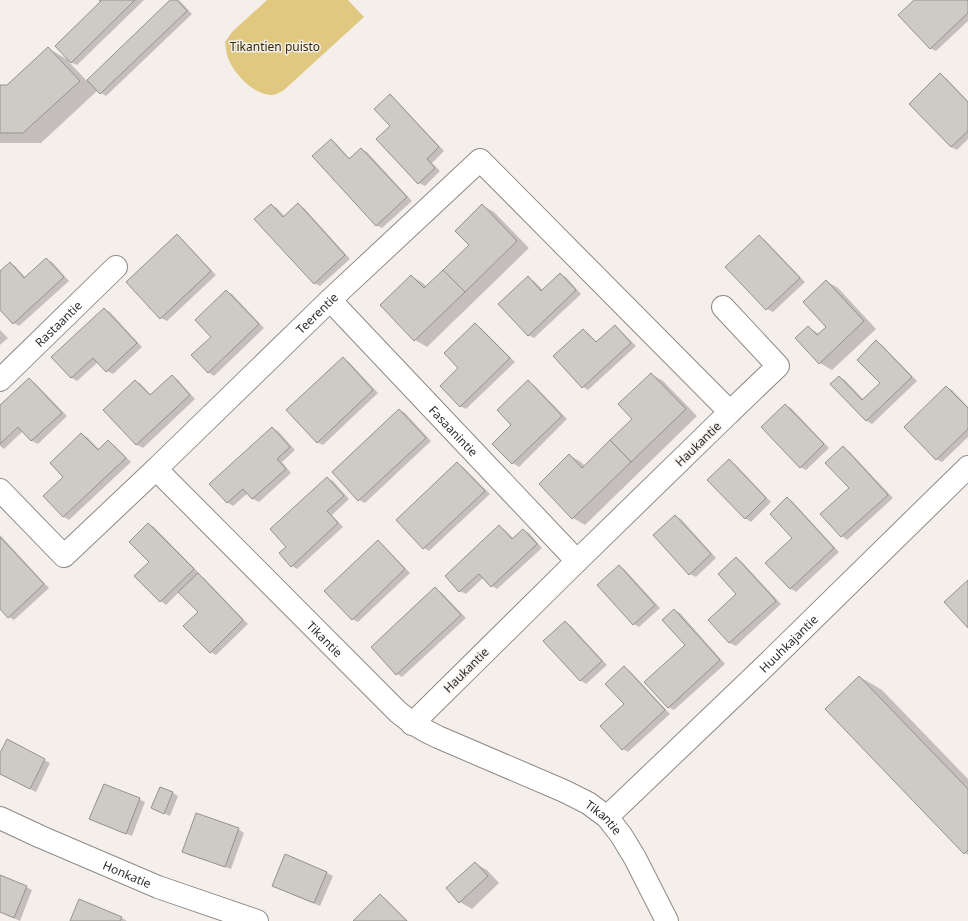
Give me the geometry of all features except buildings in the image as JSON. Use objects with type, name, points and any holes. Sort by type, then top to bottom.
[{"type":"street","name":"Teerentie","points":[[156,469],[330,300],[480,160]]},
{"type":"street","name":"Haukantie","points":[[412,724],[730,412],[480,160]]},
{"type":"street","name":"Rastaantie","points":[[0,380],[116,267]]},
{"type":"street","name":"Fasaanintie","points":[[330,300],[577,561]]},
{"type":"street","points":[[723,307],[778,366],[730,412]]},
{"type":"street","name":"Huuhkajantie","points":[[607,817],[762,669],[968,467]]},
{"type":"street","points":[[0,490],[64,556],[156,469]]},
{"type":"street","name":"Tikantie","points":[[156,469],[398,712],[412,724],[424,731],[564,791],[588,803],[607,817],[621,835],[635,858],[667,921]]},
{"type":"street","name":"Honkatie","points":[[0,818],[158,887],[257,921]]},
{"type":"green space","name":"Tikantien puisto","points":[[267,0],[348,0],[364,17],[284,90],[274,95],[265,94],[252,88],[240,77],[227,56],[225,42],[232,32]]}]
